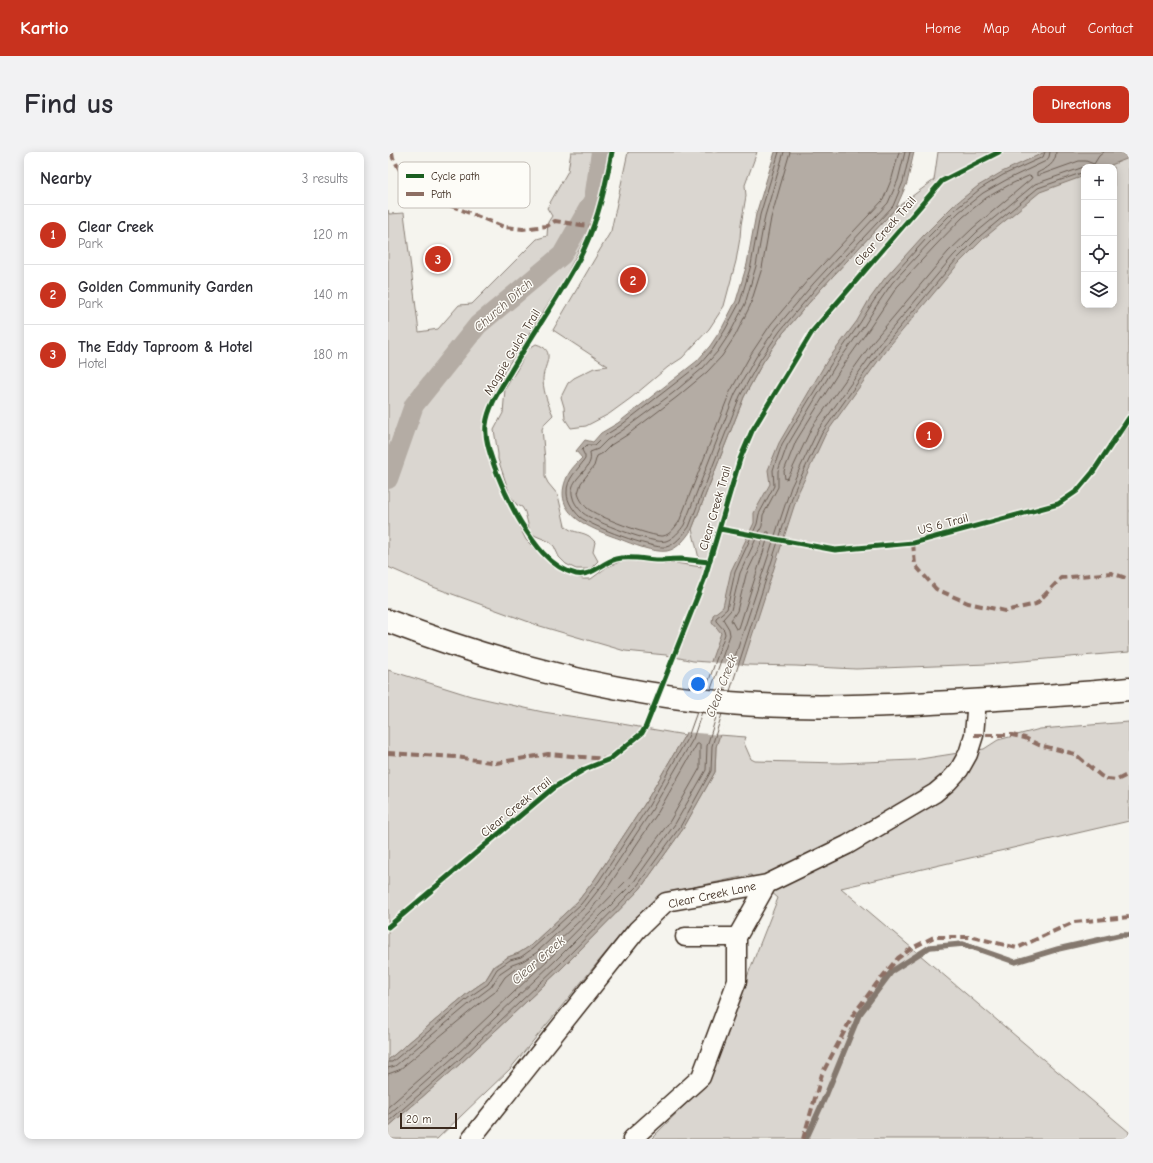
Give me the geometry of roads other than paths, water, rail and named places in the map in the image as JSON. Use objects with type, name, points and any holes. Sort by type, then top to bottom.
[{"type":"highway","points":[[388,621],[474,651],[544,670],[625,689],[701,700],[782,706],[874,706],[1129,689]]},
{"type":"street","name":"Clear Creek Lane","points":[[471,1139],[637,930],[666,902],[767,884],[847,845],[935,793],[959,770],[968,754],[974,735],[977,700]]},
{"type":"street","points":[[632,1139],[701,1077],[737,980],[737,937],[767,884]]},
{"type":"street","points":[[685,937],[737,937]]},
{"type":"water","points":[[775,152],[914,152],[907,183],[896,208],[820,290],[783,333],[763,362],[744,397],[692,529],[678,546],[667,551],[656,551],[637,546],[586,525],[569,511],[564,501],[563,490],[567,477],[582,458],[576,451],[585,440],[593,442],[601,433],[618,423],[697,361],[710,346],[722,328],[736,301],[747,264],[756,214]]},
{"type":"water","name":"Clear Creek","points":[[1045,152],[1129,152],[1129,158],[1114,164],[1081,164],[1081,177],[1040,192],[983,239],[959,263],[886,350],[825,435],[799,491],[716,747],[715,772],[683,829],[640,889],[563,967],[461,1063],[388,1127],[388,1060],[469,992],[485,981],[494,967],[508,957],[519,953],[530,946],[578,901],[595,879],[644,805],[685,735],[721,633],[712,622],[713,615],[723,607],[731,571],[754,523],[754,513],[770,484],[768,470],[779,443],[827,361],[857,321],[869,300],[885,278],[923,236],[953,206],[978,186],[1002,172]]},
{"type":"waterway","name":"Church Ditch","points":[[388,479],[414,405],[478,325],[562,255],[594,199],[601,152]]},
{"type":"waterway","points":[[806,1139],[827,1093],[859,1015],[892,971],[930,947],[963,944],[1015,962],[1058,949],[1120,935],[1129,935]]},
{"type":"place","name":"The Eddy Taproom & Hotel","points":[[438,259]]},
{"type":"place","name":"Golden Community Garden","points":[[633,280]]},
{"type":"place","name":"Clear Creek","points":[[929,435]]}]
